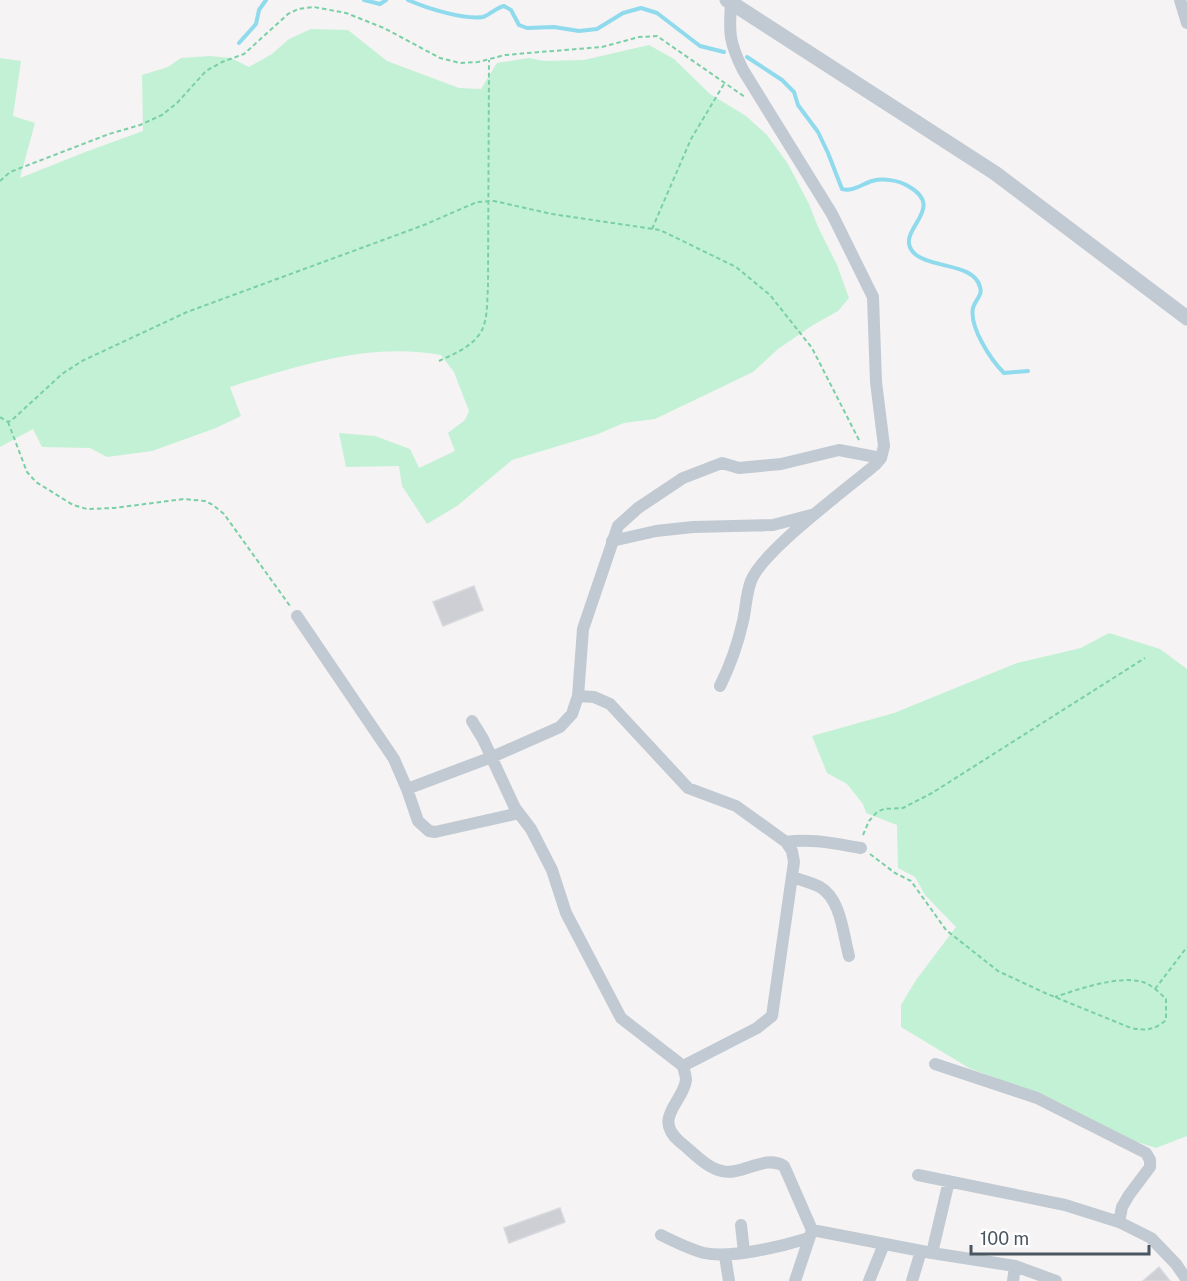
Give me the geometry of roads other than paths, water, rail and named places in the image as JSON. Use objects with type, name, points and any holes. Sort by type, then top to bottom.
[{"type":"street","points":[[1180,0],[1187,23]]},
{"type":"street","points":[[720,686],[728,671],[743,622],[747,592],[752,578],[779,547],[875,465],[881,458],[884,446],[876,382],[873,297],[832,214],[732,48],[729,30],[729,2]]},
{"type":"street","points":[[729,2],[995,173],[1187,318]]},
{"type":"street","points":[[407,789],[492,757],[560,727],[572,714],[578,696],[583,629],[618,526],[638,508],[683,478],[722,463],[739,468],[756,467],[781,464],[839,450],[866,453],[881,458]]},
{"type":"street","points":[[612,541],[656,531],[693,527],[773,525],[818,513]]},
{"type":"street","points":[[297,616],[394,759],[418,821],[429,831],[435,832],[519,813]]},
{"type":"street","points":[[578,696],[594,697],[610,704],[688,788],[736,806],[786,842],[792,851],[794,862],[772,1016],[757,1029],[683,1066]]},
{"type":"street","points":[[472,721],[519,813],[531,829],[552,870],[566,913],[621,1018],[683,1066],[686,1078],[684,1088],[669,1114],[670,1125],[675,1137],[713,1169],[724,1172],[734,1172],[767,1162],[777,1162],[784,1166],[810,1234],[795,1281]]},
{"type":"street","points":[[786,842],[823,841],[861,848]]},
{"type":"street","points":[[792,877],[821,887],[830,896],[838,915],[849,956]]},
{"type":"street","points":[[935,1064],[1037,1098],[1146,1153],[1150,1160],[1150,1167],[1122,1207],[1119,1222]]},
{"type":"street","points":[[918,1175],[1065,1205],[1119,1222],[1151,1238],[1176,1264],[1187,1280]]},
{"type":"street","points":[[912,1281],[927,1252],[949,1181]]},
{"type":"street","points":[[741,1225],[744,1252]]},
{"type":"street","points":[[661,1235],[705,1253],[725,1256],[783,1246],[810,1234],[1015,1266],[1056,1281]]},
{"type":"street","points":[[869,1281],[884,1244]]},
{"type":"street","points":[[725,1256],[729,1281]]},
{"type":"street","points":[[1013,1281],[1015,1266]]},
{"type":"waterway","points":[[239,43],[256,24],[259,10],[266,0]]},
{"type":"waterway","points":[[364,0],[380,4],[386,0]]},
{"type":"waterway","points":[[408,0],[445,13],[466,17],[483,17],[504,6],[511,10],[519,25],[527,28],[554,27],[579,31],[597,29],[623,13],[641,8],[657,13],[700,46],[724,52]]},
{"type":"waterway","points":[[747,57],[782,80],[794,92],[798,105],[818,132],[842,189],[850,189],[876,180],[886,180],[904,184],[919,195],[923,203],[923,211],[910,236],[909,244],[913,252],[929,261],[960,269],[976,279],[980,293],[973,308],[973,316],[982,343],[1004,373],[1028,371]]}]
